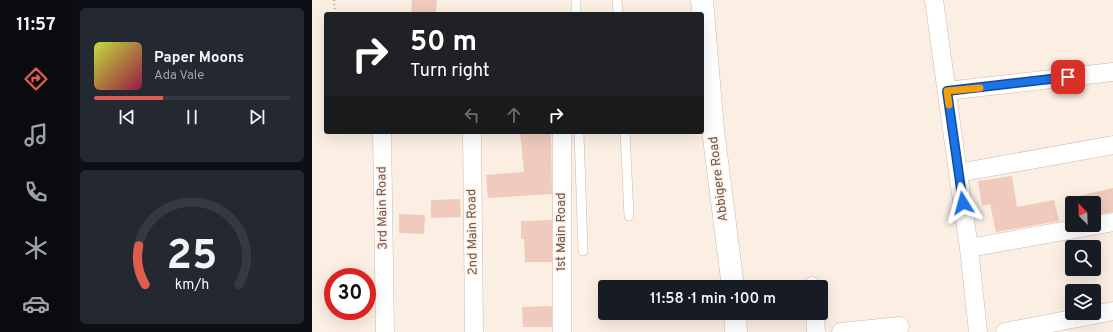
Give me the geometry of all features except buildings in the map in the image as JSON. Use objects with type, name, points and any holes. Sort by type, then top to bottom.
[{"type":"street","name":"Abbigere Road","points":[[702,0],[703,12]]},
{"type":"street","points":[[934,0],[969,248],[978,332]]},
{"type":"street","name":"Abbigere Road","points":[[704,24],[713,130],[731,280]]},
{"type":"street","points":[[947,91],[1113,72]]},
{"type":"street","name":"3rd Main Road","points":[[382,134],[385,332]]},
{"type":"street","name":"2nd Main Road","points":[[472,134],[474,332]]},
{"type":"street","name":"1st Main Road","points":[[562,134],[562,332]]},
{"type":"street","points":[[958,173],[1113,145]]},
{"type":"street","points":[[969,248],[1113,222]]},
{"type":"street","points":[[1005,332],[1113,311]]},
{"type":"street","points":[[735,320],[736,332]]},
{"type":"street","points":[[815,320],[816,332]]},
{"type":"street","points":[[841,332],[900,326]]},
{"type":"lane","points":[[576,0],[576,12]]},
{"type":"lane","points":[[617,0],[618,12]]},
{"type":"lane","points":[[580,134],[583,251]]},
{"type":"lane","points":[[624,134],[629,216]]},
{"type":"path","points":[[334,0],[335,12]]},
{"type":"slow traffic","points":[[949,105],[947,91],[980,88]]},
{"type":"route","points":[[963,203],[947,91],[1068,77]]}]
